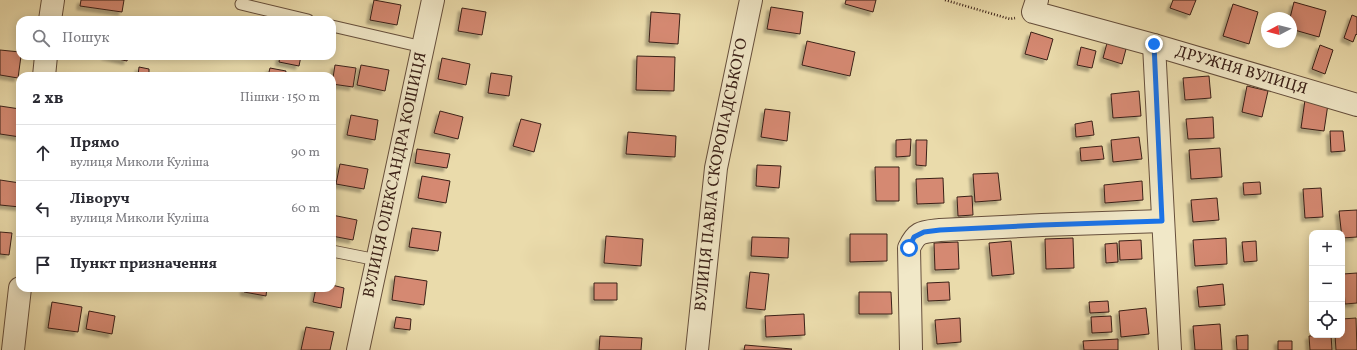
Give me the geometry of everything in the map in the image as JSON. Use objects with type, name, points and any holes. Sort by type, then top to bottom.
[{"type":"street","points":[[51,16],[53,0]]},
{"type":"street","name":"ВУЛИЦЯ ОЛЕКСАНДРА КОШИЦЯ","points":[[358,350],[433,0]]},
{"type":"street","name":"ВУЛИЦЯ ПАВЛА СКОРОПАДСЬКОГО","points":[[697,350],[716,168],[752,0]]},
{"type":"street","name":"ДРУЖНЯ ВУЛИЦЯ","points":[[1035,6],[1154,44],[1357,105]]},
{"type":"street","points":[[1154,44],[1162,221],[1170,350]]},
{"type":"street","points":[[44,72],[46,60]]},
{"type":"street","points":[[911,350],[909,248],[914,237],[924,232],[940,230],[1162,221]]},
{"type":"street","points":[[13,350],[20,292]]},
{"type":"lane","points":[[241,4],[291,16]]},
{"type":"lane","points":[[336,27],[423,47]]},
{"type":"lane","points":[[336,252],[377,260]]},
{"type":"path","points":[[945,0],[1010,19],[1035,6]]},
{"type":"building","points":[[81,0],[124,0],[122,12],[80,6]]},
{"type":"building","points":[[374,0],[401,5],[397,25],[370,20]]},
{"type":"building","points":[[846,0],[876,0],[873,12],[845,4]]},
{"type":"building","points":[[1173,0],[1196,0],[1190,15],[1170,8]]},
{"type":"building","points":[[1294,2],[1326,11],[1319,37],[1297,31],[1297,12],[1292,12]]},
{"type":"building","points":[[1233,4],[1258,12],[1249,44],[1223,36]]},
{"type":"building","points":[[771,7],[803,12],[800,34],[767,29]]},
{"type":"building","points":[[462,8],[486,12],[482,35],[458,31]]},
{"type":"building","points":[[651,12],[680,14],[678,44],[649,42]]},
{"type":"building","points":[[1352,15],[1357,17],[1357,35],[1356,34],[1353,42],[1344,38]]},
{"type":"building","points":[[1031,32],[1053,39],[1047,60],[1025,54]]},
{"type":"building","points":[[807,41],[855,52],[850,76],[802,65]]},
{"type":"building","points":[[1107,43],[1126,49],[1122,64],[1103,58]]},
{"type":"building","points":[[1320,45],[1333,50],[1325,74],[1312,69]]},
{"type":"building","points":[[1081,47],[1096,51],[1092,68],[1077,65]]},
{"type":"building","points":[[0,50],[16,52],[16,60],[20,60],[19,72],[16,72],[16,78],[0,75]]},
{"type":"building","points":[[637,56],[675,57],[674,91],[636,90]]},
{"type":"building","points":[[442,58],[470,64],[466,85],[438,79]]},
{"type":"building","points":[[279,60],[300,60],[299,66],[279,62]]},
{"type":"building","points":[[335,65],[356,68],[353,87],[336,85],[336,72],[334,72]]},
{"type":"building","points":[[361,65],[389,70],[385,91],[357,85]]},
{"type":"building","points":[[139,67],[149,69],[149,72],[138,72]]},
{"type":"building","points":[[270,68],[286,71],[286,72],[269,72]]},
{"type":"building","points":[[491,73],[512,76],[509,96],[488,93]]},
{"type":"building","points":[[1209,76],[1211,98],[1185,100],[1183,78]]},
{"type":"building","points":[[1247,86],[1268,91],[1262,117],[1242,112]]},
{"type":"building","points":[[1139,91],[1141,116],[1113,118],[1111,94]]},
{"type":"building","points":[[1305,100],[1328,104],[1324,131],[1301,128]]},
{"type":"building","points":[[0,106],[16,108],[16,136],[0,134]]},
{"type":"building","points":[[765,109],[790,112],[787,141],[761,137]]},
{"type":"building","points":[[440,111],[463,117],[458,139],[434,133]]},
{"type":"building","points":[[351,115],[378,120],[375,140],[347,135]]},
{"type":"building","points":[[1213,117],[1214,138],[1188,139],[1186,119]]},
{"type":"building","points":[[521,119],[541,124],[534,152],[513,146]]},
{"type":"building","points":[[1092,121],[1094,135],[1076,137],[1075,124]]},
{"type":"building","points":[[1330,131],[1343,131],[1345,151],[1331,152]]},
{"type":"building","points":[[628,132],[676,136],[675,157],[626,154]]},
{"type":"building","points":[[1139,137],[1142,159],[1113,162],[1111,140]]},
{"type":"building","points":[[911,139],[910,156],[896,157],[896,140]]},
{"type":"building","points":[[916,140],[927,140],[926,166],[916,165]]},
{"type":"building","points":[[1102,146],[1104,159],[1081,161],[1080,148]]},
{"type":"building","points":[[1220,148],[1222,177],[1191,179],[1189,150]]},
{"type":"building","points":[[417,149],[450,154],[447,168],[415,163]]},
{"type":"building","points":[[340,164],[368,169],[364,189],[336,184]]},
{"type":"building","points":[[757,165],[781,166],[779,188],[756,186]]},
{"type":"building","points":[[875,167],[899,167],[899,201],[876,201]]},
{"type":"building","points":[[998,173],[1001,200],[975,202],[973,174]]},
{"type":"building","points":[[422,176],[450,181],[446,203],[418,198]]},
{"type":"building","points":[[943,178],[944,203],[917,204],[916,179]]},
{"type":"building","points":[[0,180],[16,182],[16,207],[0,205]]},
{"type":"building","points":[[1142,181],[1143,200],[1105,203],[1104,185]]},
{"type":"building","points":[[1260,182],[1261,194],[1244,195],[1243,183]]},
{"type":"building","points":[[1321,188],[1323,217],[1305,218],[1303,189]]},
{"type":"building","points":[[972,196],[973,215],[958,216],[957,197]]},
{"type":"building","points":[[1217,198],[1219,220],[1193,222],[1191,200]]},
{"type":"building","points":[[1357,210],[1357,237],[1345,238],[1345,230],[1341,230],[1339,211]]},
{"type":"building","points":[[336,216],[357,220],[353,240],[336,237]]},
{"type":"building","points":[[412,228],[441,232],[438,251],[409,247]]},
{"type":"building","points":[[0,232],[12,233],[9,255],[0,254]]},
{"type":"building","points":[[850,234],[887,234],[887,261],[850,262]]},
{"type":"building","points":[[606,236],[643,239],[641,266],[604,263]]},
{"type":"building","points":[[752,237],[789,238],[788,258],[751,256]]},
{"type":"building","points":[[1073,238],[1074,268],[1046,269],[1045,239]]},
{"type":"building","points":[[1226,238],[1227,264],[1195,266],[1193,240]]},
{"type":"building","points":[[1141,240],[1142,259],[1120,260],[1119,241]]},
{"type":"building","points":[[1011,241],[1014,274],[992,276],[989,243]]},
{"type":"building","points":[[1256,241],[1257,261],[1244,262],[1242,242]]},
{"type":"building","points":[[958,242],[959,269],[935,270],[934,243]]},
{"type":"building","points":[[1117,243],[1118,262],[1106,263],[1105,244]]},
{"type":"building","points":[[750,272],[769,274],[765,310],[746,308]]},
{"type":"building","points":[[1357,273],[1357,303],[1345,304],[1345,274]]},
{"type":"building","points":[[395,276],[427,281],[424,305],[392,300]]},
{"type":"building","points":[[949,282],[950,300],[928,301],[927,283]]},
{"type":"building","points":[[594,283],[617,283],[617,300],[594,300]]},
{"type":"building","points":[[1223,284],[1225,305],[1199,307],[1197,287]]},
{"type":"building","points":[[336,286],[344,288],[341,308],[313,302],[315,292],[336,292]]},
{"type":"building","points":[[244,292],[266,292],[266,296]]},
{"type":"building","points":[[859,292],[891,292],[892,314],[859,314]]},
{"type":"building","points":[[1108,301],[1109,312],[1090,313],[1089,302]]},
{"type":"building","points":[[52,302],[82,307],[78,332],[48,328]]},
{"type":"building","points":[[1146,308],[1149,334],[1121,337],[1119,311]]},
{"type":"building","points":[[89,311],[115,316],[112,334],[86,329]]},
{"type":"building","points":[[804,314],[805,335],[766,337],[765,316]]},
{"type":"building","points":[[1111,316],[1112,332],[1092,333],[1091,317]]},
{"type":"building","points":[[396,317],[411,319],[410,330],[394,328]]},
{"type":"building","points":[[960,318],[961,342],[937,344],[935,320]]},
{"type":"building","points":[[1356,318],[1357,350],[1336,350],[1335,338],[1345,338],[1345,319]]},
{"type":"building","points":[[1220,324],[1222,350],[1195,350],[1193,326]]},
{"type":"building","points":[[306,327],[334,332],[330,350],[301,350]]},
{"type":"building","points":[[1248,335],[1248,350],[1237,350],[1236,336]]},
{"type":"building","points":[[600,336],[642,338],[641,350],[599,350]]},
{"type":"building","points":[[1309,338],[1331,338],[1332,350],[1310,350]]},
{"type":"building","points":[[1118,339],[1118,350],[1084,350],[1083,341]]},
{"type":"building","points":[[1278,341],[1292,341],[1292,350],[1278,350]]},
{"type":"building","points":[[745,345],[792,349],[744,350]]},
{"type":"route","points":[[909,248],[914,237],[924,232],[940,230],[1162,221],[1154,44]]}]
